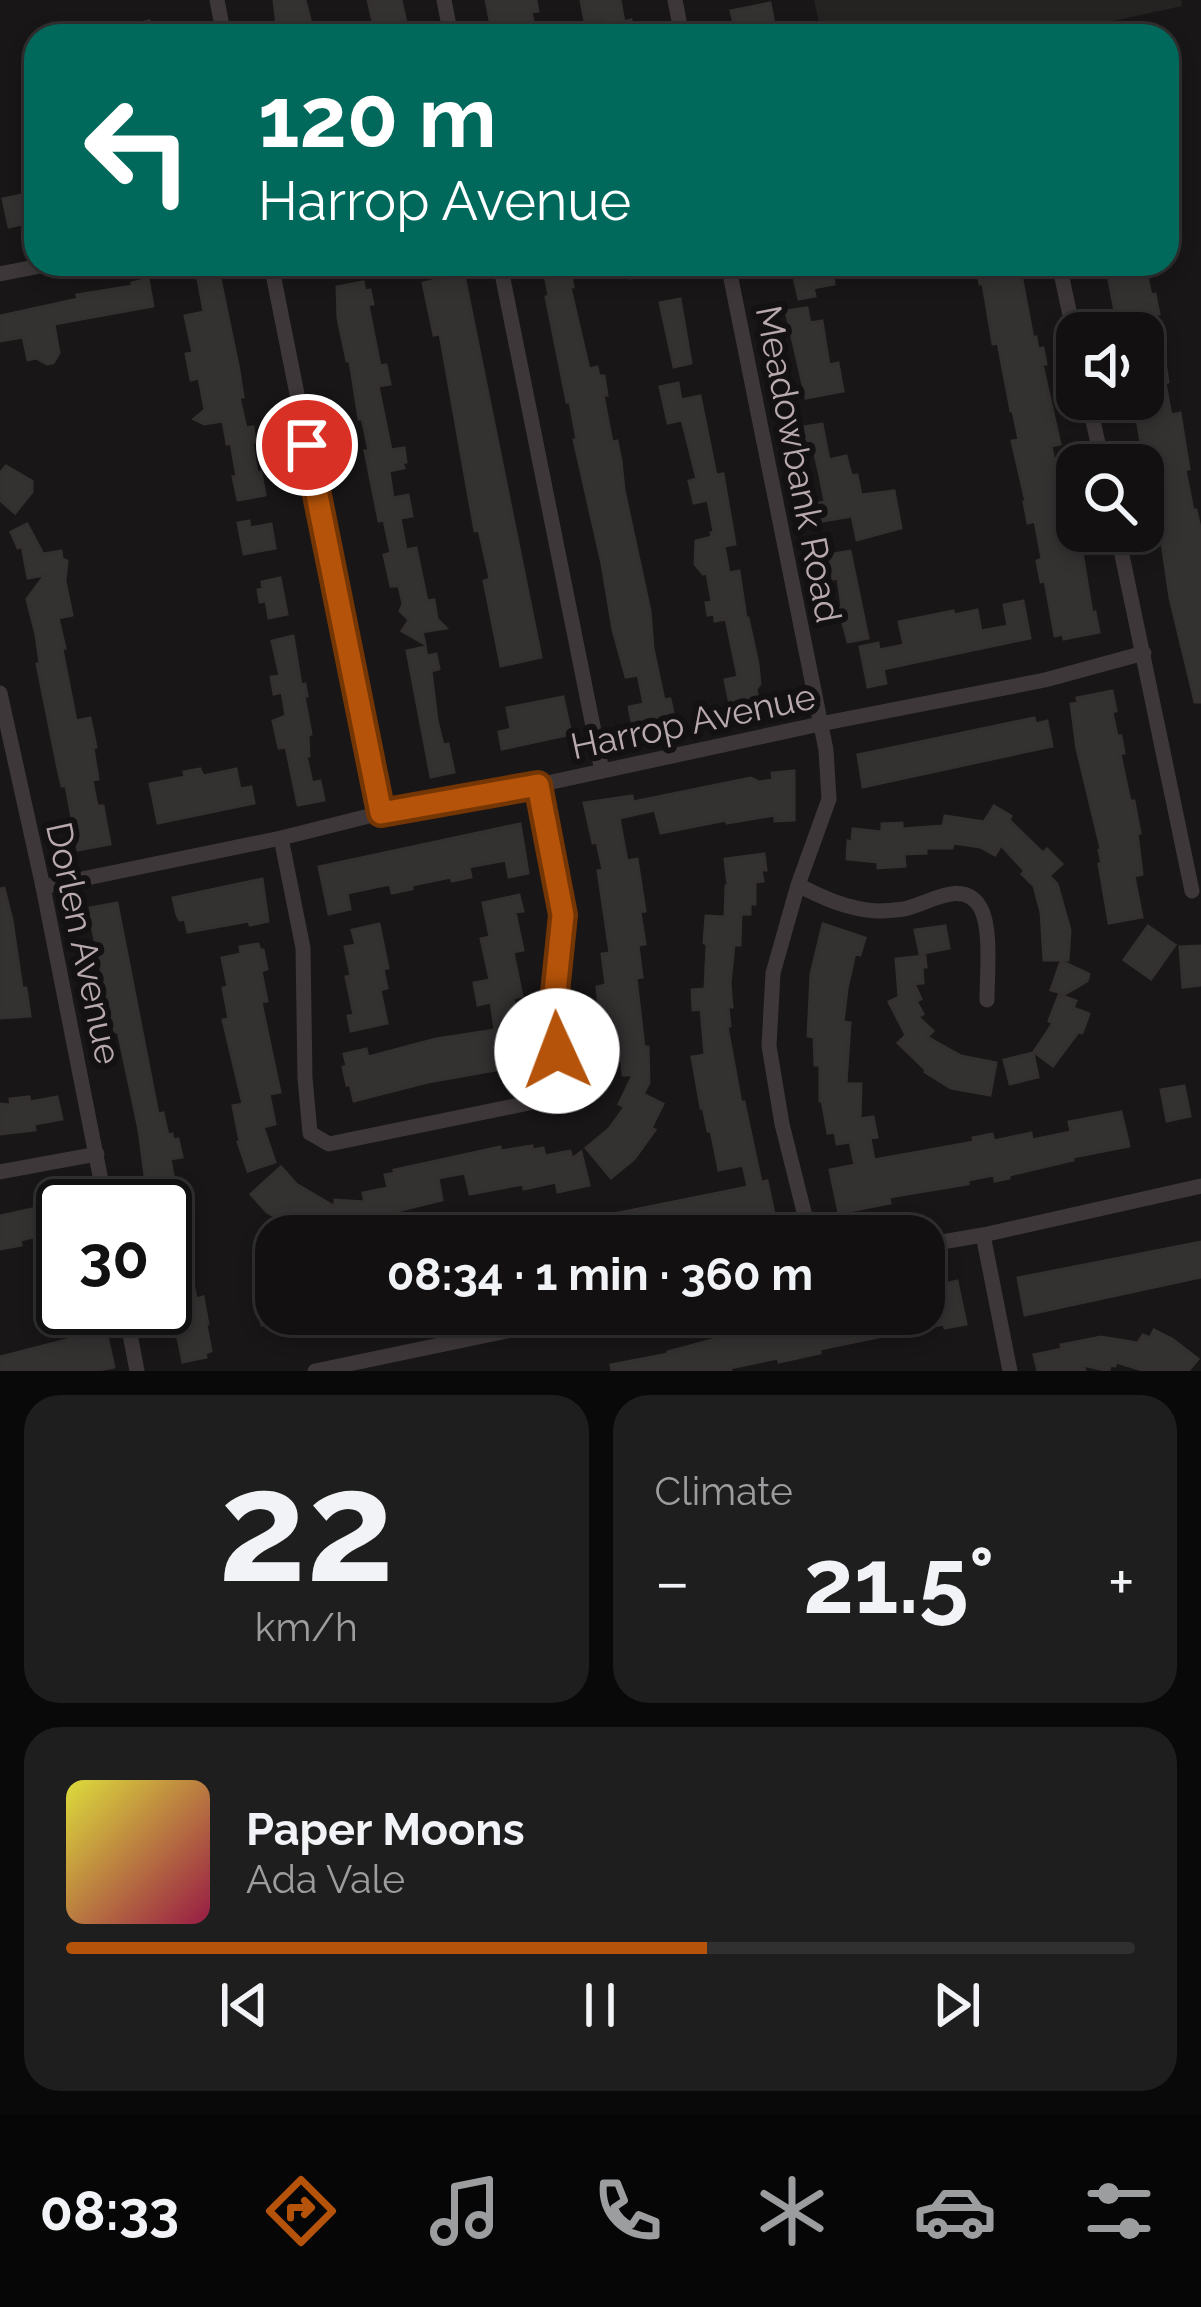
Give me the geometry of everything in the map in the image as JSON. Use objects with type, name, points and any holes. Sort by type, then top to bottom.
[{"type":"street","points":[[273,276],[381,813]]},
{"type":"street","points":[[502,276],[602,771]]},
{"type":"street","name":"Meadowbank Road","points":[[730,276],[826,750],[829,799],[773,973],[769,1046],[805,1215]]},
{"type":"street","points":[[1062,276],[1069,312]]},
{"type":"street","points":[[1122,552],[1192,891]]},
{"type":"street","name":"Harrop Avenue","points":[[43,886],[1045,680],[1144,653]]},
{"type":"street","name":"Dorlen Avenue","points":[[0,693],[101,1179]]},
{"type":"street","points":[[281,838],[303,947],[310,1133],[329,1144],[529,1103],[552,1096],[562,1081],[552,1022],[563,915],[538,785]]},
{"type":"street","points":[[798,885],[836,904],[878,911],[951,893],[968,895],[980,907],[986,927],[987,1000]]},
{"type":"street","points":[[0,1172],[97,1154]]},
{"type":"street","points":[[945,1241],[1201,1186]]},
{"type":"street","points":[[982,1235],[1010,1371]]},
{"type":"street","points":[[130,1335],[137,1371]]},
{"type":"street","points":[[315,1371],[488,1335]]},
{"type":"shaded area","points":[[814,0],[1181,0],[1182,6],[1100,24],[819,24]]},
{"type":"building","points":[[274,0],[305,0],[311,24],[277,24]]},
{"type":"building","points":[[368,0],[401,0],[406,24],[369,24],[373,22]]},
{"type":"building","points":[[486,0],[536,0],[538,11],[531,12],[534,24],[491,24]]},
{"type":"building","points":[[581,0],[620,0],[624,22],[631,20],[632,24],[603,24],[602,19],[585,22]]},
{"type":"building","points":[[770,3],[774,24],[734,24],[731,11]]},
{"type":"building","points":[[22,195],[24,224],[9,227],[3,199]]},
{"type":"building","points":[[197,276],[219,276],[239,370],[243,397],[239,397],[246,428],[253,427],[257,473],[261,472],[265,495],[238,500],[231,443],[227,444],[223,421],[204,424],[194,419],[205,410],[199,378],[191,380],[186,354],[193,353],[185,316],[204,312]]},
{"type":"building","points":[[464,276],[541,657],[501,666],[484,581],[490,579],[479,530],[475,531],[440,334],[434,335],[423,283]]},
{"type":"building","points":[[545,276],[571,276],[589,369],[597,367],[599,376],[604,376],[607,395],[603,395],[612,442],[617,441],[621,461],[653,648],[664,700],[670,699],[675,722],[651,729],[634,732],[629,707],[644,704],[638,675],[626,677],[613,630]]},
{"type":"building","points":[[978,276],[1021,276],[1033,338],[1038,349],[1043,348],[1046,364],[1042,364],[1060,444],[1051,446],[1056,470],[1056,552],[1082,552],[1099,632],[1064,639],[1063,634],[1055,636],[1037,561],[1042,559],[1035,521],[1028,523],[1012,441],[1019,440],[998,343],[993,344]]},
{"type":"building","points":[[1108,276],[1147,276],[1151,295],[1155,294],[1159,312],[1115,312]]},
{"type":"building","points":[[837,277],[834,284],[813,288],[815,296],[799,299],[794,278]]},
{"type":"building","points":[[148,279],[153,306],[54,324],[59,353],[53,363],[28,360],[23,337],[0,341],[0,316]]},
{"type":"building","points":[[363,282],[373,304],[368,305],[380,366],[386,365],[390,384],[378,386],[391,450],[404,448],[406,462],[404,468],[389,471],[393,498],[408,495],[412,516],[400,518],[406,550],[416,548],[427,601],[434,600],[437,619],[446,628],[422,632],[425,644],[402,631],[409,620],[400,611],[399,586],[391,586],[384,555],[391,553],[384,520],[379,521],[365,451],[369,451],[338,318],[337,287]]},
{"type":"building","points":[[680,299],[691,363],[674,367],[660,303]]},
{"type":"building","points":[[807,308],[810,323],[822,321],[829,365],[838,363],[843,391],[806,398],[786,311]]},
{"type":"building","points":[[1164,355],[1171,415],[1180,413],[1189,469],[1185,470],[1201,532],[1201,702],[1195,702],[1163,552],[1164,444],[1141,444],[1137,420],[1164,420]]},
{"type":"building","points":[[678,383],[681,400],[700,396],[716,475],[723,474],[735,544],[724,546],[729,573],[739,571],[758,664],[758,700],[730,704],[725,680],[738,677],[726,619],[715,621],[714,614],[708,615],[706,603],[712,602],[707,573],[695,564],[696,541],[714,532],[708,500],[694,503],[689,481],[697,479],[682,420],[668,423],[660,387]]},
{"type":"building","points":[[822,424],[829,460],[846,456],[861,495],[894,491],[901,528],[857,540],[852,516],[823,521],[820,476],[804,427]]},
{"type":"building","points":[[6,466],[32,481],[32,492],[15,513],[0,500],[0,473]]},
{"type":"building","points":[[249,521],[250,528],[271,524],[275,548],[244,554],[238,523]]},
{"type":"building","points":[[27,524],[43,554],[61,551],[67,561],[65,581],[72,615],[58,618],[62,649],[76,721],[90,718],[98,779],[92,780],[110,844],[78,850],[27,599],[45,575],[28,578],[22,546],[18,548],[11,532]]},
{"type":"building","points":[[850,551],[868,638],[848,642],[839,608],[838,578],[833,579],[829,555]]},
{"type":"building","points":[[280,578],[287,614],[269,618],[258,590],[263,589],[262,582]]},
{"type":"building","points":[[1023,601],[1030,638],[883,669],[886,683],[868,687],[860,647],[878,643],[879,650],[904,645],[899,622],[977,610],[981,631],[1008,626],[1004,605]]},
{"type":"building","points":[[293,636],[307,696],[311,734],[306,756],[312,783],[320,781],[324,800],[298,805],[286,747],[279,748],[273,721],[286,716],[282,692],[274,694],[271,677],[280,676],[272,641]]},
{"type":"building","points":[[425,647],[427,656],[436,654],[439,669],[431,671],[437,720],[454,772],[431,777],[407,651]]},
{"type":"building","points":[[1112,691],[1116,711],[1112,712],[1124,753],[1120,754],[1140,833],[1142,874],[1134,876],[1142,917],[1109,923],[1099,864],[1101,849],[1071,704],[1078,703],[1077,698]]},
{"type":"building","points":[[563,697],[571,734],[502,749],[499,732],[511,729],[507,708]]},
{"type":"building","points":[[1034,718],[1036,724],[1047,721],[1052,746],[863,787],[858,755]]},
{"type":"building","points":[[200,769],[203,776],[236,769],[240,789],[251,787],[254,803],[158,823],[150,784]]},
{"type":"building","points":[[794,771],[794,820],[775,821],[775,815],[661,833],[655,810],[619,818],[627,861],[637,859],[645,911],[640,912],[645,944],[638,945],[642,977],[636,978],[644,1047],[648,1047],[649,1083],[643,1094],[663,1104],[651,1128],[655,1130],[634,1159],[611,1178],[586,1148],[625,1107],[619,1104],[633,1075],[623,1075],[620,1042],[606,1043],[601,1034],[597,987],[606,985],[602,954],[610,953],[598,871],[603,870],[584,803],[632,796],[633,802],[751,778],[773,780],[772,773]]},
{"type":"building","points":[[994,806],[1011,816],[1009,820],[1043,853],[1047,849],[1062,864],[1049,876],[1057,884],[1070,930],[1068,960],[1044,960],[1034,886],[1001,845],[995,855],[953,843],[952,848],[926,848],[926,853],[904,854],[905,866],[878,868],[878,862],[847,859],[853,829],[882,832],[882,824],[902,823],[902,829],[943,826],[945,816],[984,822]]},
{"type":"building","points":[[520,824],[528,873],[509,877],[506,860],[469,867],[471,877],[452,881],[451,877],[392,893],[390,884],[347,893],[350,909],[329,914],[319,867]]},
{"type":"building","points":[[764,854],[763,881],[755,882],[755,904],[750,904],[750,914],[741,914],[740,945],[734,945],[727,1026],[741,1103],[774,1215],[609,1215],[748,1187],[743,1165],[719,1170],[692,1057],[705,1055],[701,1009],[693,1010],[692,990],[705,989],[706,916],[725,917],[725,859]]},
{"type":"building","points":[[262,879],[268,921],[188,932],[185,919],[177,915],[173,898]]},
{"type":"building","points":[[4,888],[30,1016],[0,1018],[0,889]]},
{"type":"building","points":[[519,895],[523,911],[515,912],[523,950],[513,952],[522,996],[513,998],[524,1065],[354,1101],[343,1067],[347,1066],[344,1054],[366,1049],[368,1057],[495,1030],[491,1002],[478,1005],[474,983],[490,980],[481,939],[490,937],[483,903]]},
{"type":"building","points":[[117,903],[158,1114],[163,1113],[168,1135],[178,1139],[182,1157],[170,1159],[174,1179],[145,1179],[90,908]]},
{"type":"building","points":[[379,924],[388,968],[383,969],[387,988],[380,990],[387,1023],[351,1031],[348,1016],[354,1015],[345,947],[356,945],[352,930]]},
{"type":"building","points":[[823,924],[865,938],[860,955],[855,953],[843,1022],[850,1023],[846,1084],[861,1084],[860,1119],[873,1117],[874,1160],[974,1142],[973,1138],[992,1134],[994,1141],[1031,1133],[1032,1140],[1071,1132],[1069,1122],[1121,1112],[1129,1146],[995,1181],[994,1175],[889,1197],[890,1203],[839,1213],[830,1170],[855,1165],[850,1142],[837,1144],[835,1132],[828,1133],[820,1101],[820,1065],[815,1065],[814,1037],[808,1036],[811,974]]},
{"type":"building","points":[[945,926],[949,948],[920,954],[915,930]]},
{"type":"building","points":[[1148,926],[1175,945],[1151,979],[1124,960]]},
{"type":"building","points":[[258,944],[267,969],[261,971],[267,1001],[261,1002],[280,1092],[269,1094],[275,1124],[263,1127],[275,1162],[248,1171],[233,1106],[243,1104],[223,1020],[229,1019],[222,958],[241,954],[240,947]]},
{"type":"building","points":[[1201,946],[1201,985],[1183,987],[1180,947]]},
{"type":"building","points":[[925,956],[923,983],[914,984],[923,1014],[918,1017],[933,1031],[927,1037],[961,1056],[996,1063],[990,1095],[951,1088],[925,1072],[898,1043],[906,1035],[889,1002],[899,997],[896,959]]},
{"type":"building","points":[[1061,961],[1089,974],[1087,981],[1065,994],[1051,990]]},
{"type":"building","points":[[1059,995],[1076,1001],[1073,1008],[1089,1014],[1082,1033],[1078,1032],[1053,1066],[1034,1052],[1053,1023],[1049,1021]]},
{"type":"building","points":[[1033,1053],[1038,1077],[1010,1084],[1004,1060]]},
{"type":"building","points":[[1184,1086],[1190,1116],[1167,1121],[1161,1090]]},
{"type":"building","points":[[29,1097],[30,1102],[57,1097],[62,1119],[34,1124],[35,1130],[0,1134],[0,1104]]},
{"type":"building","points":[[532,1146],[533,1150],[543,1148],[545,1156],[570,1151],[572,1159],[581,1152],[589,1185],[558,1192],[556,1182],[524,1189],[523,1184],[470,1194],[465,1173],[438,1178],[442,1200],[389,1215],[272,1215],[251,1194],[281,1167],[296,1184],[335,1207],[335,1200],[365,1202],[363,1193],[388,1188],[385,1175],[394,1170],[500,1147],[501,1151]]},
{"type":"building","points":[[36,1208],[36,1237],[0,1249],[0,1216]]},
{"type":"building","points":[[1201,1242],[1201,1277],[1025,1315],[1018,1278]]},
{"type":"building","points":[[192,1277],[196,1299],[203,1297],[211,1351],[206,1357],[183,1362],[177,1335],[192,1335]]},
{"type":"building","points":[[957,1281],[966,1324],[945,1328],[945,1284]]},
{"type":"building","points":[[1154,1330],[1198,1359],[1188,1371],[1146,1371],[1116,1362],[1109,1371],[1083,1365],[1085,1371],[1038,1371],[1034,1355],[1062,1349],[1061,1345],[1101,1337],[1138,1343],[1143,1335],[1150,1338]]},
{"type":"building","points":[[107,1335],[114,1367],[0,1371],[0,1357],[82,1336]]},
{"type":"building","points":[[888,1335],[731,1371],[612,1371],[611,1365],[727,1336]]},
{"type":"route","points":[[307,445],[381,813],[538,785],[563,915],[552,1022],[557,1051]]}]
